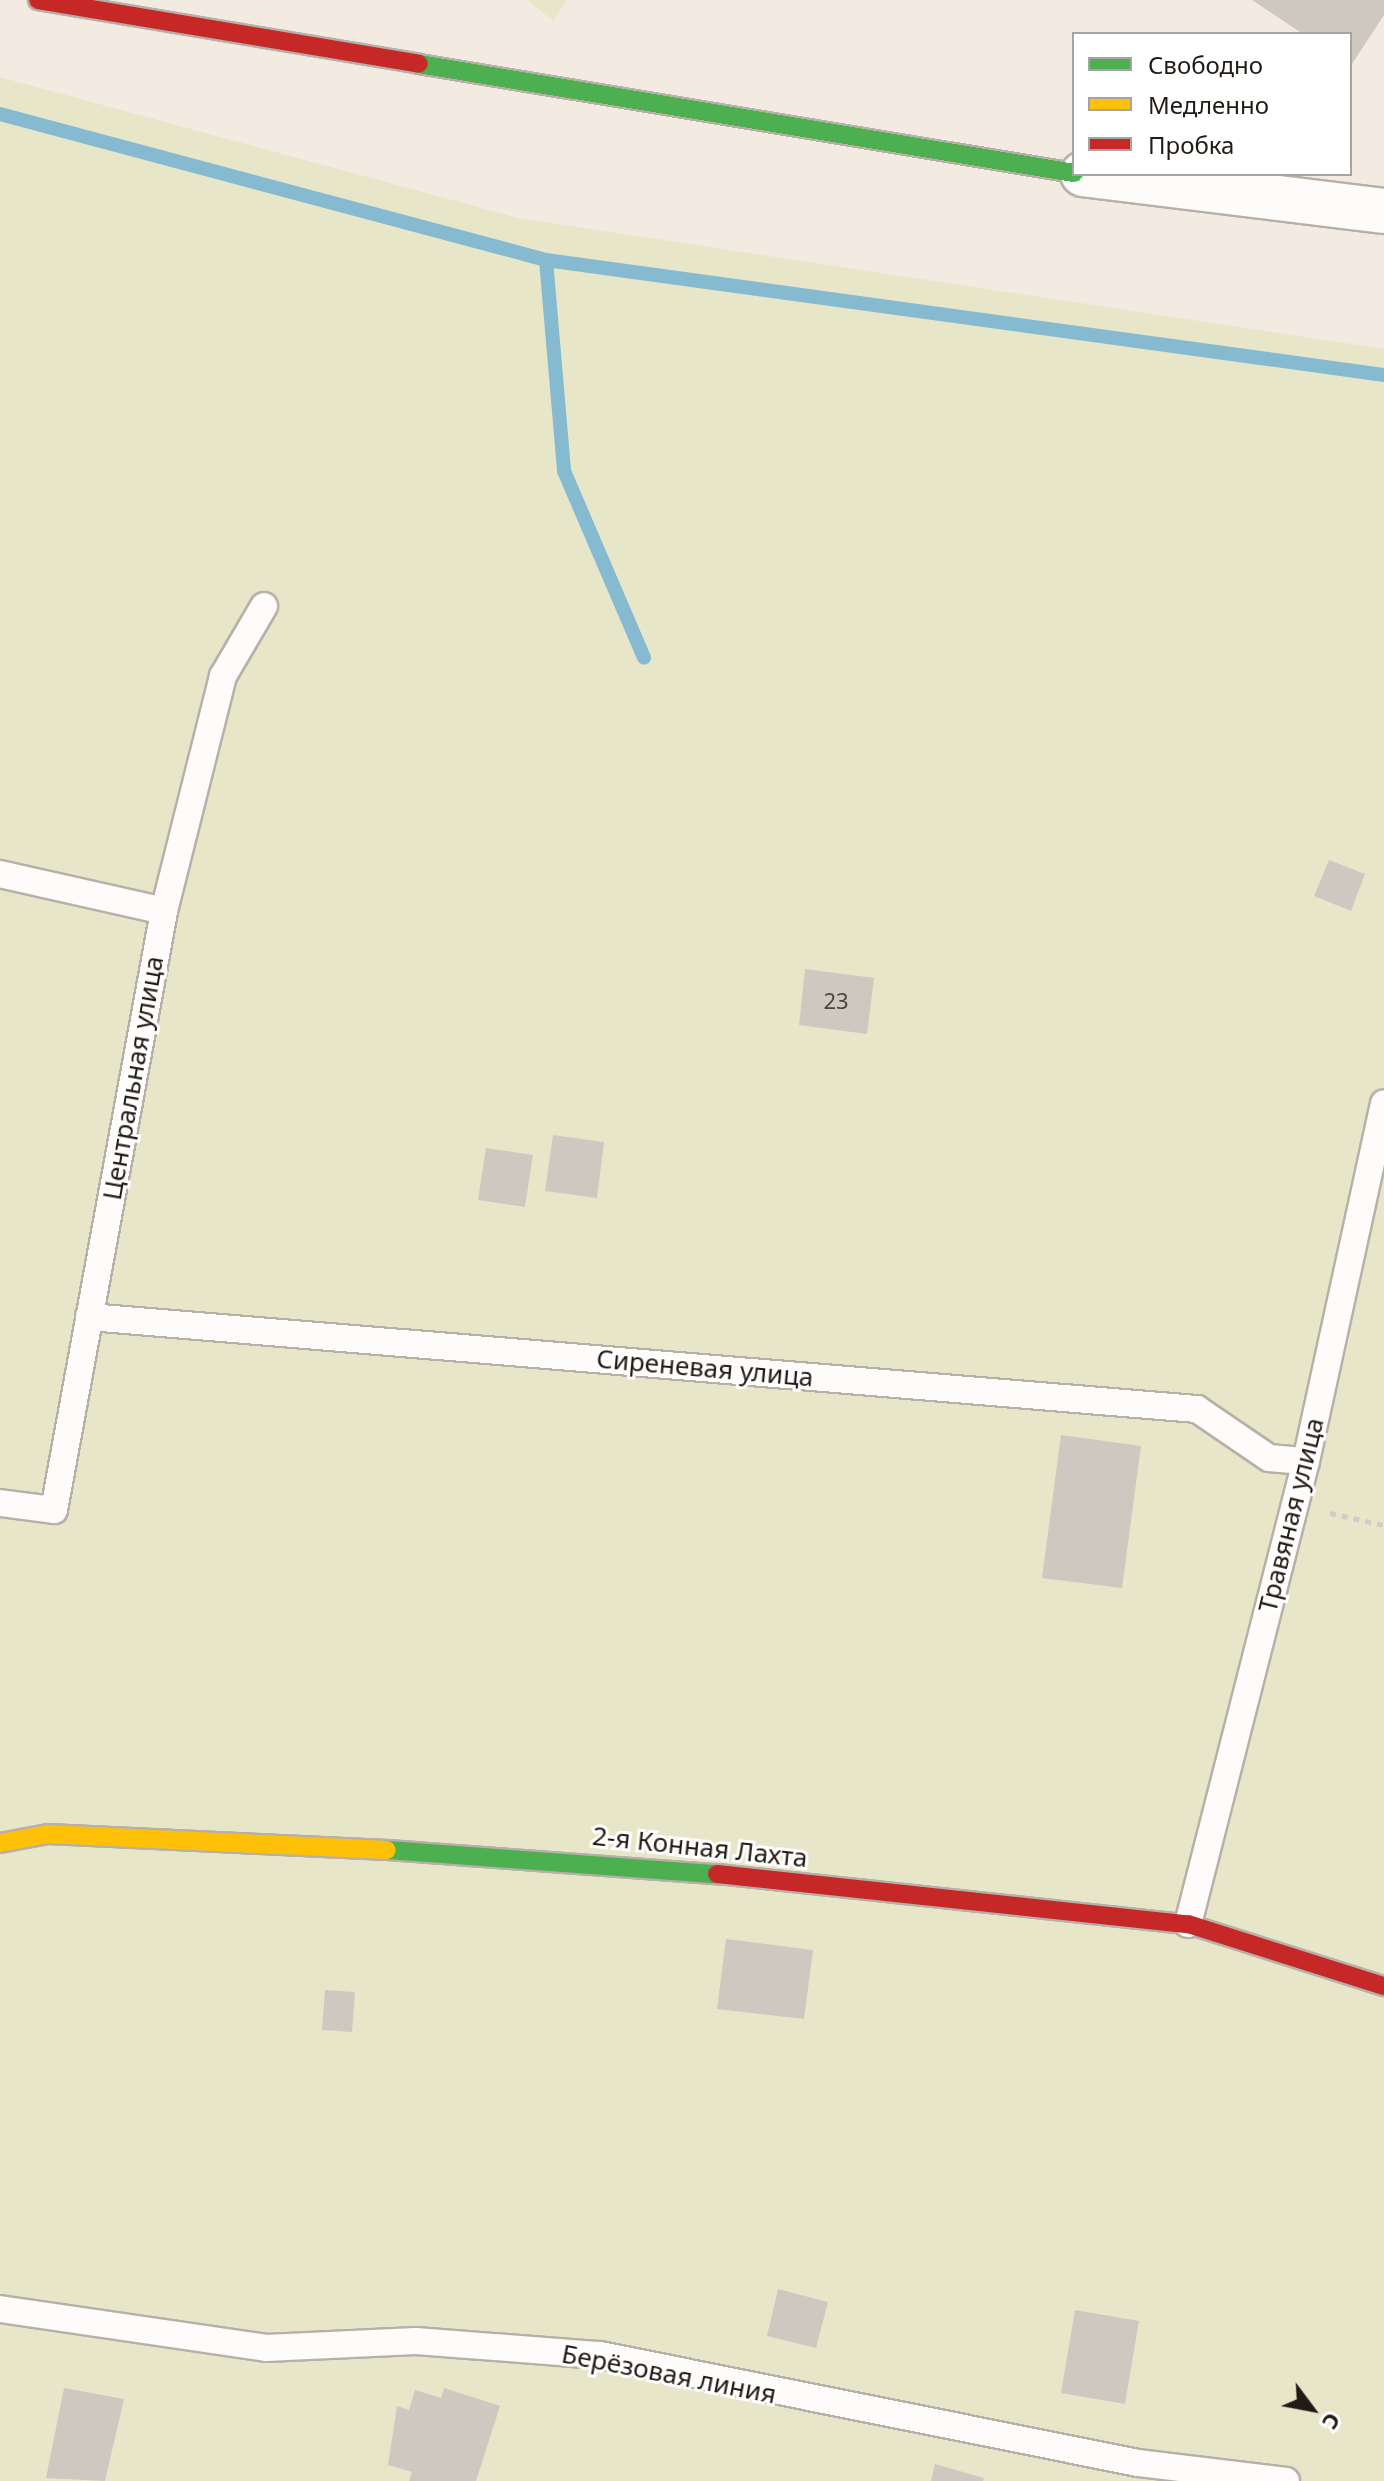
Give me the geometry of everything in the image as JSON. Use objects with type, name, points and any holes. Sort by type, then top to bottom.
[{"type":"street","points":[[38,0],[1072,173]]},
{"type":"street","points":[[1099,176],[1384,211]]},
{"type":"street","name":"2-я Конная Лахта","points":[[0,1843],[48,1834],[562,1858],[1188,1924],[1384,1986]]},
{"type":"lane","name":"Центральная улица","points":[[0,1503],[54,1510],[164,911],[223,676],[264,606]]},
{"type":"lane","points":[[0,874],[164,911]]},
{"type":"lane","name":"Травяная улица","points":[[1188,1924],[1306,1461],[1384,1103]]},
{"type":"lane","name":"Сиреневая улица","points":[[89,1317],[1197,1409],[1269,1458],[1306,1461]]},
{"type":"lane","name":"Берёзовая линия","points":[[0,2309],[266,2348],[416,2341],[600,2355],[1138,2463],[1286,2481]]},
{"type":"path","points":[[1295,1505],[1384,1525]]},
{"type":"green space","points":[[528,0],[567,0],[553,21]]},
{"type":"green space","points":[[0,77],[518,218],[1384,349],[1384,2481],[0,2481]]},
{"type":"building","points":[[1252,0],[1384,0],[1384,15],[1352,64],[1352,32],[1300,32]]},
{"type":"building","points":[[1329,860],[1365,874],[1351,911],[1314,896]]},
{"type":"building","points":[[805,969],[874,978],[867,1034],[799,1025]]},
{"type":"building","points":[[553,1135],[604,1142],[597,1198],[545,1191]]},
{"type":"building","points":[[486,1148],[533,1155],[525,1207],[478,1200]]},
{"type":"building","points":[[1061,1435],[1141,1446],[1122,1588],[1042,1578]]},
{"type":"building","points":[[726,1939],[813,1950],[804,2019],[717,2009]]},
{"type":"building","points":[[325,1990],[355,1992],[352,2032],[322,2030]]},
{"type":"building","points":[[778,2289],[828,2302],[816,2348],[767,2336]]},
{"type":"building","points":[[1075,2310],[1139,2321],[1125,2404],[1061,2393]]},
{"type":"building","points":[[64,2388],[124,2399],[105,2481],[46,2478]]},
{"type":"building","points":[[444,2388],[500,2406],[476,2481],[409,2481],[412,2472],[388,2465],[397,2406],[409,2410],[415,2390],[441,2398]]},
{"type":"building","points":[[935,2464],[984,2478],[983,2481],[931,2481]]},
{"type":"waterway","points":[[0,114],[546,260],[1384,375]]},
{"type":"waterway","points":[[546,260],[564,471],[644,658]]},
{"type":"traffic: fast","points":[[419,64],[1072,173]]},
{"type":"traffic: fast","points":[[387,1850],[717,1874]]},
{"type":"traffic: slow","points":[[0,1843],[48,1834],[387,1850]]},
{"type":"traffic: jam","points":[[38,0],[419,64]]},
{"type":"traffic: jam","points":[[717,1874],[1188,1924],[1384,1986]]}]
